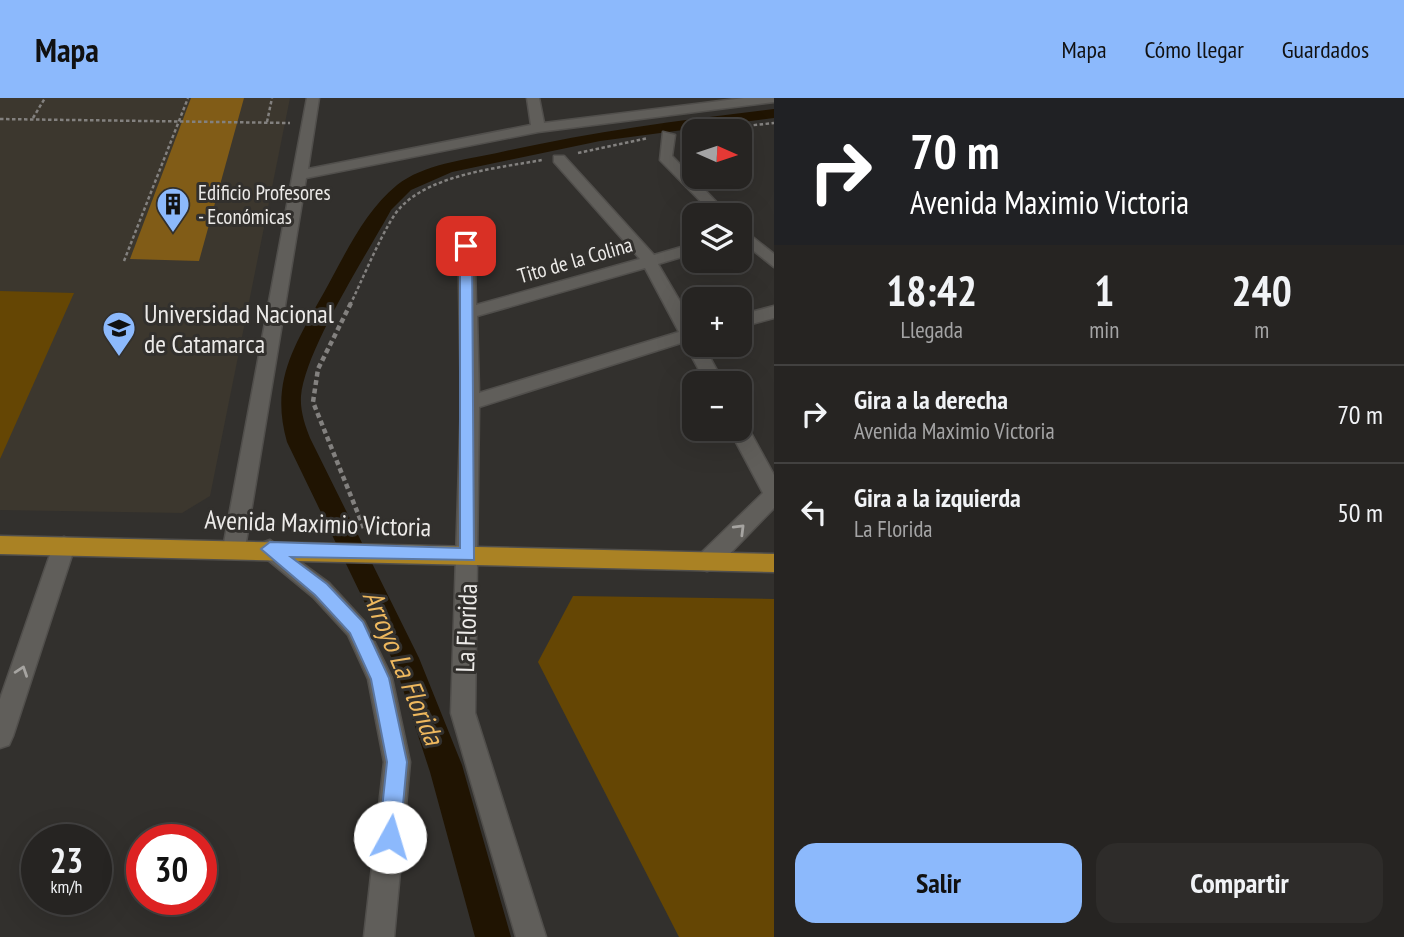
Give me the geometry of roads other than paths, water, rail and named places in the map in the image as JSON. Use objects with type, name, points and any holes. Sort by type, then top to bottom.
[{"type":"main road","name":"Avenida Maximio Victoria","points":[[0,545],[234,548],[774,563]]},
{"type":"street","points":[[234,548],[313,98]]},
{"type":"street","points":[[533,98],[538,128]]},
{"type":"street","points":[[300,175],[538,128],[774,98]]},
{"type":"street","points":[[668,135],[665,157],[710,203]]},
{"type":"street","points":[[559,159],[642,248],[682,316]]},
{"type":"street","name":"La Florida","points":[[466,224],[470,403],[463,713],[531,937]]},
{"type":"street","points":[[752,243],[774,262]]},
{"type":"street","name":"Tito de la Colina","points":[[468,313],[682,252]]},
{"type":"street","points":[[752,318],[774,313]]},
{"type":"street","points":[[470,403],[682,336]]},
{"type":"street","points":[[707,562],[774,495],[745,441]]},
{"type":"street","points":[[0,736],[64,546]]},
{"type":"street","points":[[270,549],[321,590],[356,628],[380,678],[397,762],[379,937]]},
{"type":"water","points":[[774,109],[774,118],[752,121],[693,119]]},
{"type":"water","name":"Arroyo La Florida","points":[[682,120],[682,130],[600,141],[452,172],[411,190],[391,210],[353,276],[313,354],[305,377],[301,407],[310,438],[419,658],[462,765],[511,937],[475,937],[430,772],[395,665],[287,442],[281,403],[286,370],[308,320],[362,225],[397,185],[419,172],[445,164],[566,139]]},
{"type":"place","name":"Edificio Profesores - Económicas","points":[[173,234]]},
{"type":"place","name":"Universidad Nacional de Catamarca","points":[[119,358]]}]
